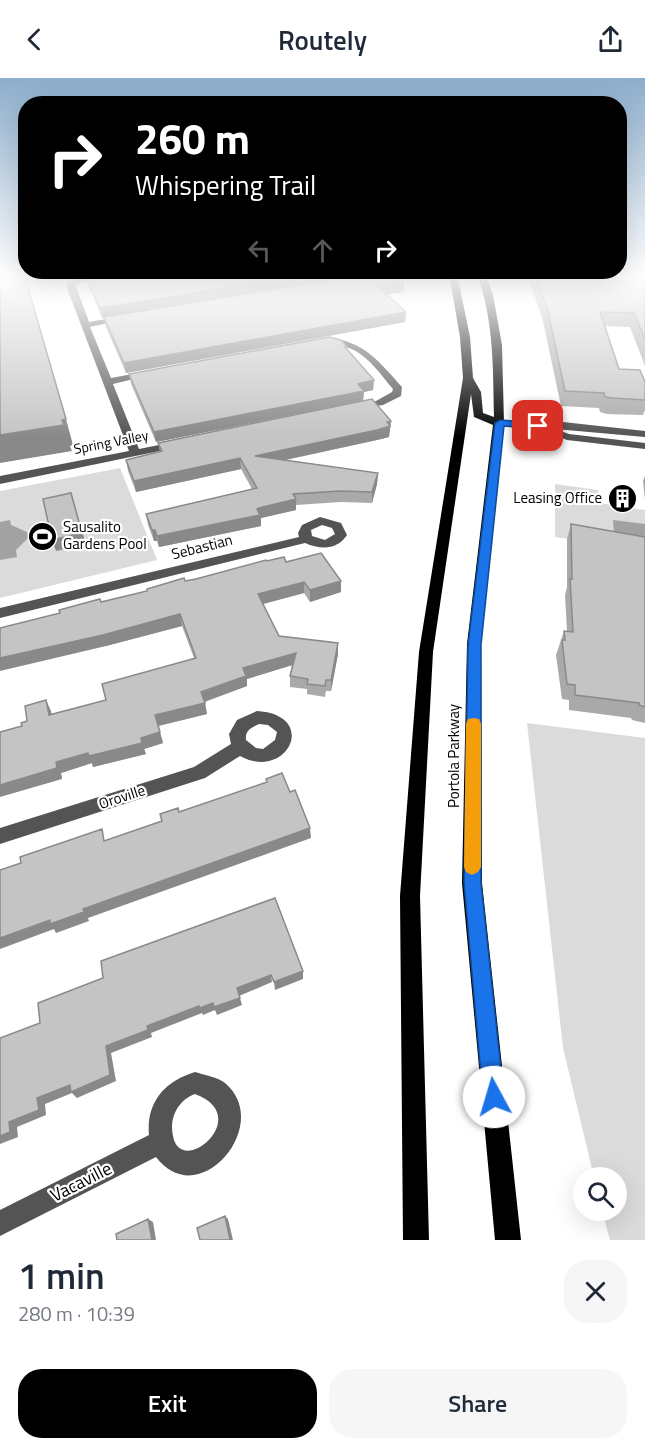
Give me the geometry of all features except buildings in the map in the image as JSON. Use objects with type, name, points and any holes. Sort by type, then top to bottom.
[{"type":"main road","name":"Portola Parkway","points":[[416,1240],[410,896],[426,652],[468,378],[463,328]]},
{"type":"main road","name":"Portola Parkway","points":[[494,328],[500,423],[474,645],[472,883],[508,1240]]},
{"type":"main road","points":[[468,378],[477,392],[478,415],[500,423]]},
{"type":"street","points":[[86,328],[135,453]]},
{"type":"street","points":[[318,344],[343,342],[361,349],[398,389],[397,394],[392,398],[345,410]]},
{"type":"street","points":[[107,382],[158,373]]},
{"type":"street","points":[[500,423],[563,425],[645,434]]},
{"type":"street","points":[[538,426],[567,437],[645,446]]},
{"type":"street","name":"Spring Valley","points":[[0,480],[193,441]]},
{"type":"street","name":"Sebastian","points":[[0,614],[307,538]]},
{"type":"street","name":"Oroville","points":[[0,836],[199,773],[240,747]]},
{"type":"street","name":"Vacaville","points":[[0,1223],[162,1141]]},
{"type":"shaded area","points":[[120,468],[157,560],[0,598],[0,491]]},
{"type":"shaded area","points":[[555,484],[598,490],[600,503],[645,510],[645,550],[555,537]]},
{"type":"shaded area","points":[[10,520],[11,525],[27,532],[29,537],[16,550],[17,557],[0,560],[0,522]]},
{"type":"shaded area","points":[[613,520],[645,524],[645,539],[614,535]]},
{"type":"shaded area","points":[[527,723],[645,738],[645,1240],[610,1240],[605,1221],[627,1221],[627,1167],[592,1167],[563,1048]]},
{"type":"slow traffic","points":[[472,867],[474,724]]},
{"type":"place","name":"Leasing Office","points":[[623,498]]},
{"type":"place","name":"Sausalito Gardens Pool","points":[[42,536]]},
{"type":"route","points":[[494,1097],[472,883],[474,645],[500,423],[538,426]]}]
